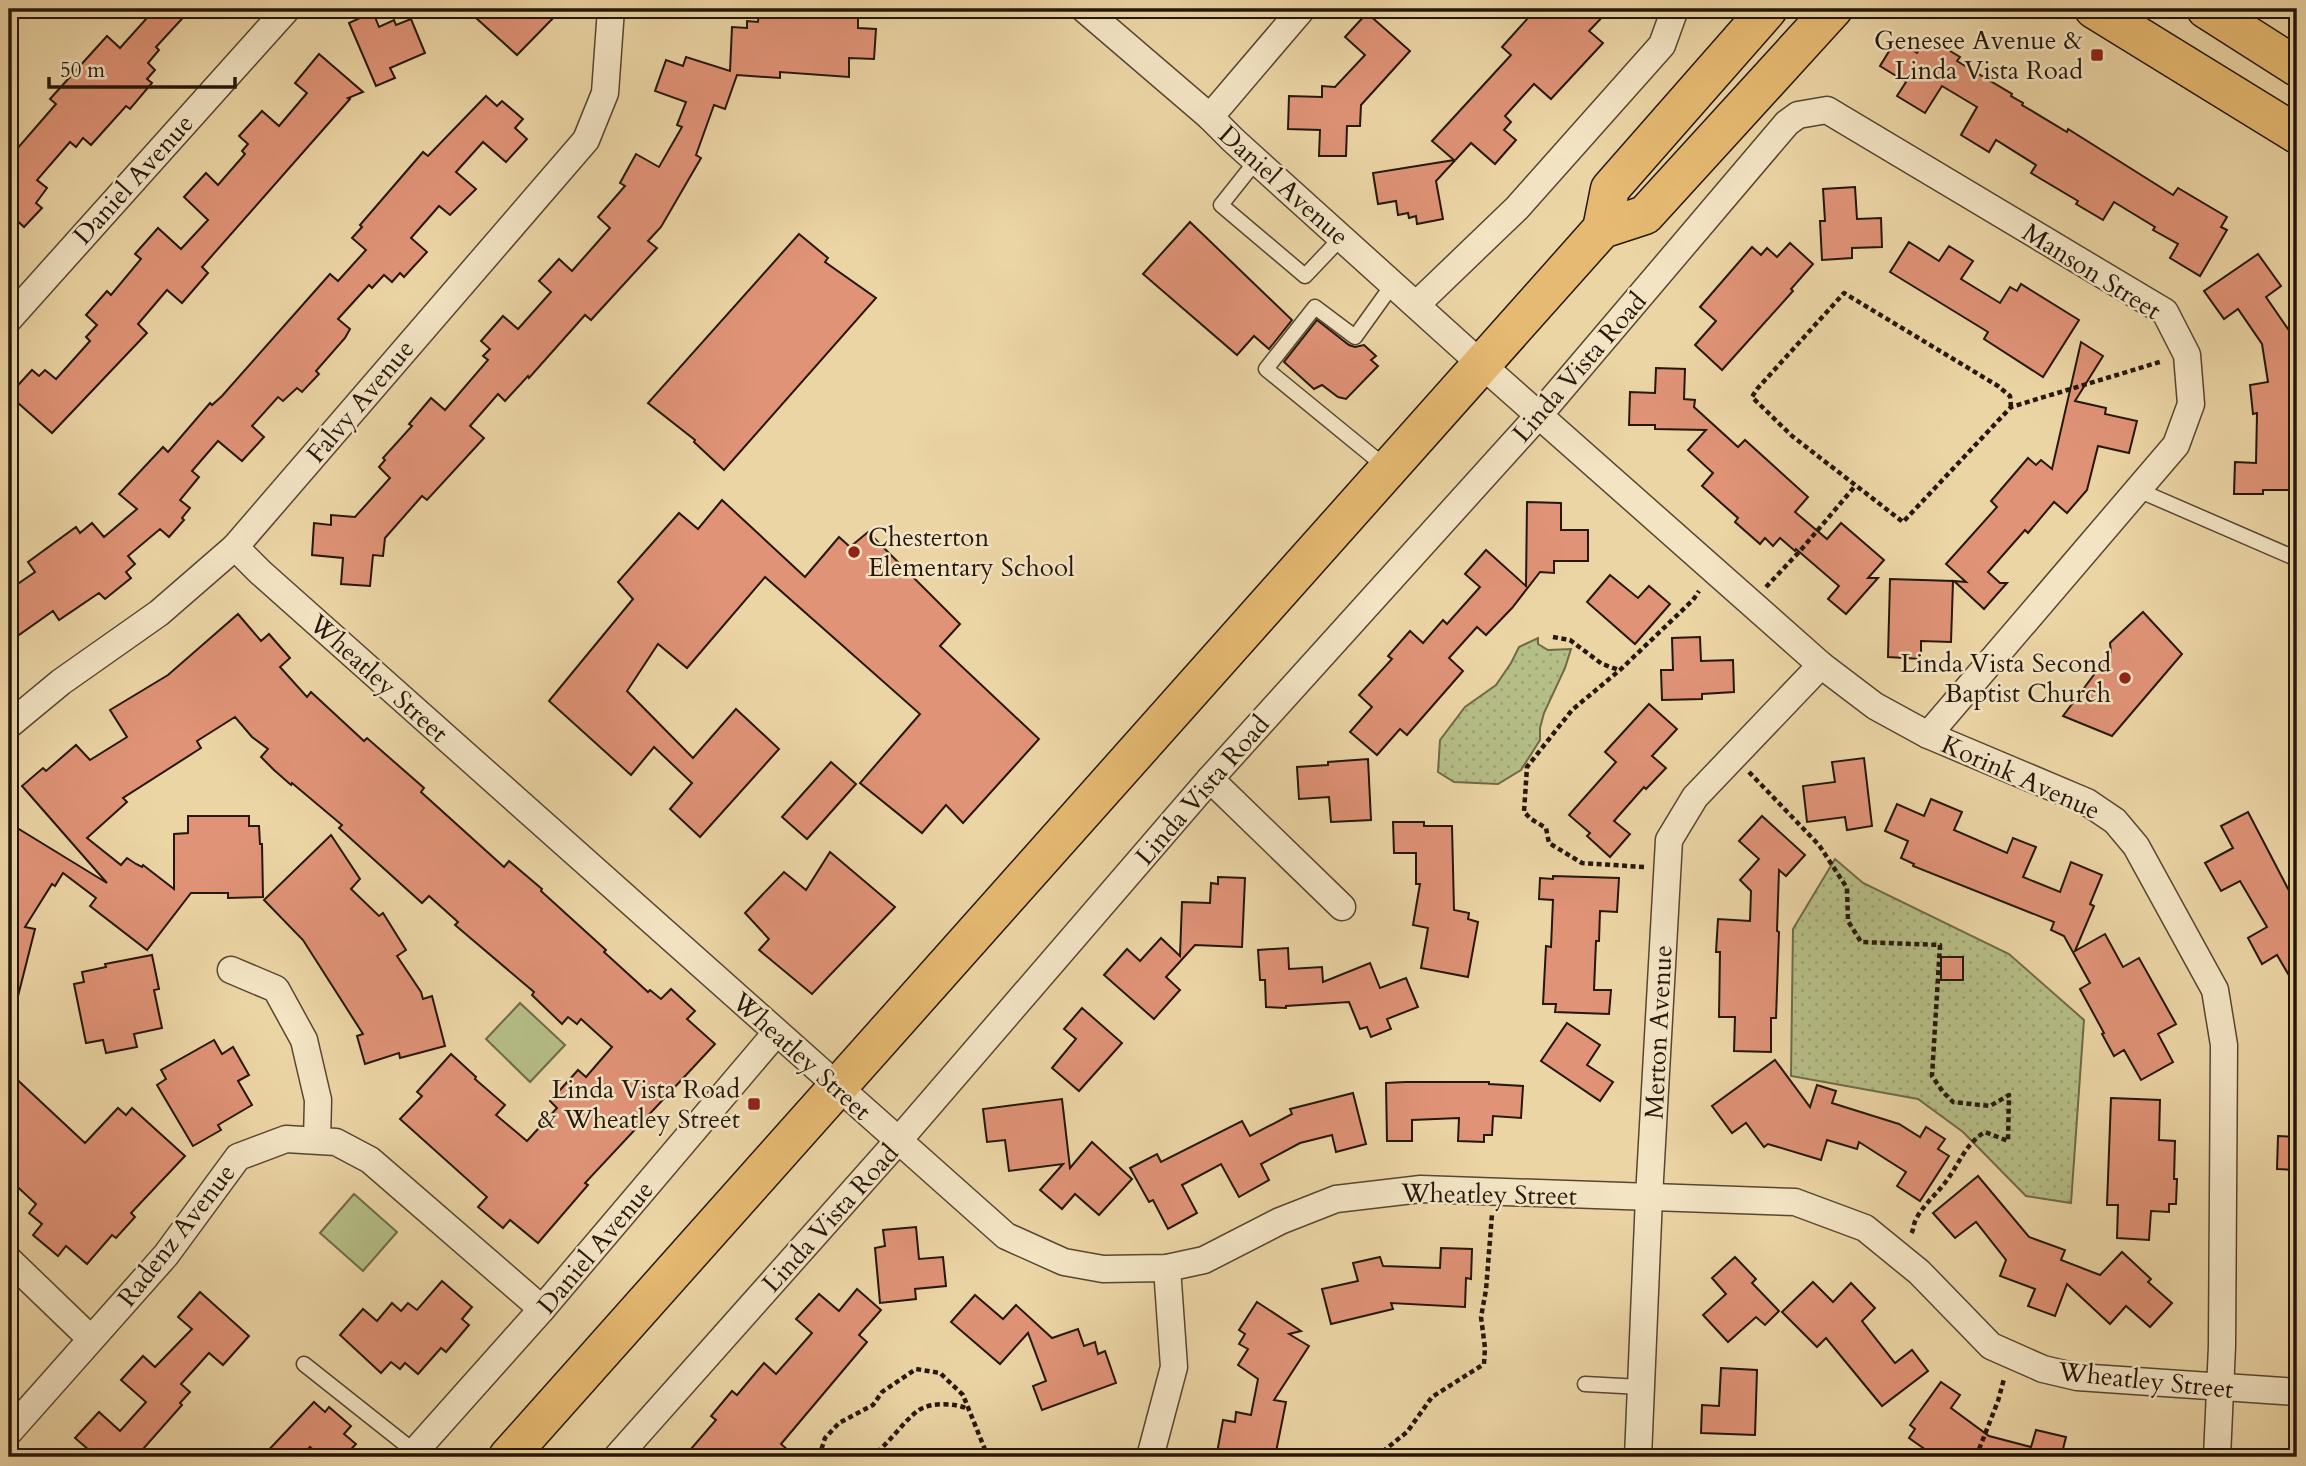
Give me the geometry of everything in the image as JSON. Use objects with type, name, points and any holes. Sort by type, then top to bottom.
[{"type":"main road","points":[[1602,229],[1610,189],[1768,9]]},
{"type":"main road","points":[[508,1457],[1602,229],[1644,215],[1833,9]]},
{"type":"main road","points":[[2094,9],[2297,134]]},
{"type":"main road","points":[[2206,9],[2297,67]]},
{"type":"street","name":"Daniel Avenue","points":[[9,319],[287,9]]},
{"type":"street","name":"Falvy Avenue","points":[[9,724],[61,682],[159,613],[236,547],[586,140],[605,93],[611,9]]},
{"type":"street","name":"Daniel Avenue","points":[[1084,9],[1210,117],[1481,364]]},
{"type":"street","points":[[1210,117],[1302,9]]},
{"type":"street","points":[[1416,305],[1517,208],[1662,45],[1675,9]]},
{"type":"street","name":"Manson Street","points":[[1787,123],[1798,115],[1828,110],[2165,312],[2187,355],[2191,404],[2176,445],[1928,735]]},
{"type":"street","name":"Linda Vista Road","points":[[617,1457],[898,1141],[1210,779],[1539,415],[1787,123]]},
{"type":"street","name":"Korink Avenue","points":[[1481,364],[1821,665],[1875,706],[1928,735],[2087,802],[2115,821],[2136,846],[2215,990],[2224,1045],[2217,1457]]},
{"type":"street","name":"Wheatley Street","points":[[236,547],[260,572],[1006,1236],[1064,1262],[1103,1269],[1167,1268],[1204,1260],[1280,1220],[1336,1199],[1421,1189],[1794,1202],[1865,1228],[1919,1272],[1991,1346],[2043,1369],[2077,1377],[2297,1392]]},
{"type":"street","name":"Merton Avenue","points":[[1638,1457],[1669,840],[1695,797],[1821,665]]},
{"type":"street","points":[[1210,779],[1342,907]]},
{"type":"street","points":[[231,970],[276,989],[304,1040],[318,1100],[317,1140]]},
{"type":"street","name":"Daniel Avenue","points":[[413,1455],[542,1309],[776,1033]]},
{"type":"street","name":"Radenz Avenue","points":[[9,1432],[166,1255],[238,1157],[286,1139],[336,1142],[370,1160],[542,1309]]},
{"type":"street","points":[[9,1260],[91,1339]]},
{"type":"street","points":[[1150,1457],[1174,1367],[1167,1268]]},
{"type":"lane","points":[[1256,161],[1221,205],[1305,276],[1341,238]]},
{"type":"lane","points":[[1388,469],[1266,369],[1315,307],[1355,337],[1393,284]]},
{"type":"lane","points":[[2138,490],[2297,559]]},
{"type":"lane","points":[[304,1364],[413,1455]]},
{"type":"lane","points":[[1585,1384],[1641,1387]]},
{"type":"path","points":[[2011,407],[2010,396],[1998,386],[1844,293],[1752,397],[1792,436],[1903,522],[2011,407],[2118,373],[2187,355]]},
{"type":"path","points":[[1752,604],[1856,485]]},
{"type":"path","points":[[1667,871],[1638,866],[1582,863],[1549,843],[1546,828],[1524,812],[1527,767],[1572,710],[1620,670],[1693,600],[1713,570]]},
{"type":"path","points":[[1553,638],[1570,640],[1602,664],[1620,670]]},
{"type":"path","points":[[1733,757],[1819,845],[1847,888],[1848,921],[1861,942],[1940,945],[1932,1076],[1942,1091],[1953,1102],[1990,1105],[2009,1095],[2008,1141],[1985,1132],[1976,1138],[1947,1181],[1924,1205],[1913,1223],[1913,1231],[1897,1254]]},
{"type":"path","points":[[1376,1457],[1407,1432],[1432,1396],[1484,1364],[1481,1317],[1495,1192]]},
{"type":"path","points":[[1976,1457],[1998,1402],[2010,1354]]},
{"type":"path","points":[[819,1457],[825,1438],[838,1423],[873,1405],[882,1392],[916,1369],[940,1373],[963,1395],[988,1457]]},
{"type":"path","points":[[870,1457],[920,1409],[959,1405],[969,1410]]},
{"type":"green space","points":[[1538,638],[1538,644],[1548,650],[1571,649],[1544,713],[1540,740],[1521,770],[1498,784],[1454,782],[1438,772],[1440,740],[1465,707],[1496,685],[1519,647]]},
{"type":"green space","points":[[1835,859],[1863,883],[2009,954],[2084,1020],[2071,1203],[2026,1196],[1963,1132],[1918,1099],[1791,1076],[1793,929]]},
{"type":"green space","points":[[520,1003],[565,1045],[530,1082],[486,1039]]},
{"type":"green space","points":[[354,1194],[397,1232],[363,1271],[320,1233]]},
{"type":"building","points":[[155,9],[191,9],[156,47],[159,50],[148,63],[155,70],[147,79],[152,83],[130,109],[126,106],[91,145],[83,138],[76,147],[70,142],[37,180],[47,188],[36,203],[42,208],[24,227],[9,213],[9,158],[56,104],[50,99],[107,36],[120,48]]},
{"type":"building","points":[[466,9],[562,9],[517,55]]},
{"type":"building","points":[[813,9],[846,10],[846,17],[858,18],[858,28],[876,29],[874,59],[849,58],[849,77],[780,72],[780,78],[737,75],[725,109],[714,105],[696,155],[701,158],[661,227],[648,241],[657,248],[591,320],[585,315],[529,378],[528,376],[505,401],[498,394],[470,426],[484,438],[427,500],[422,496],[385,538],[383,556],[373,555],[370,586],[341,584],[343,558],[312,555],[314,523],[331,525],[331,515],[355,517],[390,478],[379,467],[385,460],[383,458],[412,426],[409,424],[431,398],[445,410],[488,360],[483,356],[490,349],[481,341],[503,316],[518,329],[551,292],[539,281],[559,259],[572,271],[610,228],[598,217],[625,186],[620,183],[636,154],[659,167],[682,127],[677,125],[686,102],[655,91],[666,60],[683,66],[686,57],[730,71],[732,27],[747,28],[747,21],[758,22],[759,11],[813,13]]},
{"type":"building","points":[[1536,9],[1610,9],[1589,31],[1603,43],[1551,99],[1534,84],[1505,116],[1511,122],[1504,130],[1516,140],[1495,164],[1471,143],[1436,181],[1443,219],[1417,224],[1416,216],[1409,218],[1408,213],[1398,215],[1396,201],[1378,204],[1373,173],[1454,160],[1432,141],[1511,55],[1502,47]]},
{"type":"building","points":[[373,12],[379,27],[394,20],[396,25],[411,19],[425,53],[390,68],[395,78],[376,86],[349,23]]},
{"type":"building","points":[[1367,13],[1410,51],[1361,105],[1360,126],[1347,126],[1346,156],[1319,156],[1320,130],[1288,129],[1289,96],[1322,97],[1322,86],[1335,87],[1365,55],[1345,37]]},
{"type":"building","points":[[1927,37],[1960,57],[1957,61],[2012,94],[2022,105],[2067,132],[2068,129],[2173,195],[2178,188],[2227,217],[2221,227],[2227,230],[2200,276],[2170,258],[2178,244],[2114,202],[2103,220],[2076,204],[2078,201],[2031,173],[2036,165],[1996,140],[1989,152],[1961,135],[1977,107],[1942,86],[1925,113],[1897,96],[1906,82],[1880,66],[1896,40],[1917,53]]},
{"type":"building","points":[[319,54],[363,92],[348,98],[350,99],[202,267],[208,273],[182,303],[167,290],[138,324],[147,333],[52,433],[9,395],[32,370],[39,376],[45,370],[56,379],[90,341],[86,337],[97,325],[86,315],[107,291],[111,295],[141,259],[135,254],[158,228],[181,249],[208,220],[184,197],[206,173],[218,185],[245,154],[242,151],[248,144],[239,136],[262,111],[279,126],[307,93],[295,83]]},
{"type":"building","points":[[486,96],[497,106],[502,101],[523,119],[515,128],[527,139],[506,162],[483,142],[456,172],[476,189],[450,215],[439,206],[411,238],[427,252],[404,277],[400,273],[392,282],[384,275],[372,288],[369,285],[338,319],[350,329],[345,338],[316,371],[319,374],[302,392],[297,388],[283,401],[278,397],[252,426],[264,437],[242,461],[218,441],[192,471],[199,477],[180,500],[190,508],[182,518],[184,520],[169,537],[160,529],[128,556],[135,564],[126,572],[131,578],[105,599],[99,593],[59,620],[53,611],[9,642],[9,590],[35,572],[28,562],[76,527],[80,533],[92,523],[104,537],[137,509],[119,494],[163,447],[168,452],[210,403],[212,405],[222,396],[330,274],[338,281],[366,250],[352,238],[362,227],[360,225],[423,152],[428,156]]},
{"type":"building","points":[[1855,187],[1857,219],[1881,218],[1882,247],[1852,248],[1852,258],[1822,260],[1820,221],[1825,221],[1823,189]]},
{"type":"building","points":[[1190,222],[1292,320],[1269,349],[1254,336],[1237,355],[1143,274]]},
{"type":"building","points":[[799,234],[828,258],[825,262],[876,298],[724,470],[694,442],[695,440],[648,403]]},
{"type":"building","points":[[1909,242],[1939,261],[1949,246],[1973,261],[1961,279],[2000,303],[2010,287],[2017,291],[2021,284],[2079,320],[2043,377],[1984,339],[1988,332],[1890,272]]},
{"type":"building","points":[[1790,243],[1813,264],[1791,289],[1793,291],[1722,370],[1695,345],[1716,321],[1700,307],[1752,247],[1761,255],[1767,248],[1777,257]]},
{"type":"building","points":[[2258,254],[2281,286],[2266,297],[2297,342],[2297,407],[2293,408],[2292,490],[2234,494],[2235,462],[2256,463],[2257,413],[2253,414],[2250,385],[2268,382],[2262,344],[2238,309],[2224,319],[2204,291]]},
{"type":"building","points":[[1317,320],[1349,345],[1364,345],[1376,356],[1371,360],[1378,366],[1346,399],[1338,397],[1322,385],[1314,389],[1284,362]]},
{"type":"building","points":[[2081,342],[2103,356],[2075,401],[2106,408],[2105,414],[2137,421],[2129,453],[2098,446],[2087,490],[2067,513],[2054,502],[2028,533],[2025,530],[1988,572],[2000,583],[2007,583],[1984,609],[1954,581],[1966,582],[1946,564],[1997,507],[1991,501],[2028,458],[2036,465],[2041,460],[2052,469]]},
{"type":"building","points":[[1656,368],[1685,369],[1684,399],[1695,400],[1694,407],[1738,447],[1745,440],[1808,497],[1795,512],[1827,539],[1841,523],[1884,560],[1868,578],[1878,578],[1846,614],[1828,599],[1839,586],[1780,538],[1773,546],[1765,538],[1760,544],[1735,522],[1738,518],[1702,486],[1713,473],[1688,450],[1706,430],[1655,429],[1655,425],[1629,425],[1630,392],[1655,393]]},
{"type":"building","points":[[722,500],[805,577],[839,537],[850,547],[868,532],[960,624],[940,646],[1039,739],[963,823],[946,805],[922,833],[860,783],[920,714],[765,577],[687,668],[658,644],[627,691],[693,758],[736,709],[779,749],[700,837],[670,809],[692,783],[654,747],[631,775],[549,701],[633,599],[618,582],[679,513],[698,529]]},
{"type":"building","points":[[1527,502],[1561,503],[1561,530],[1588,530],[1588,561],[1554,561],[1554,573],[1540,572],[1512,608],[1486,635],[1477,627],[1449,658],[1463,671],[1407,735],[1400,729],[1377,755],[1350,732],[1372,707],[1359,695],[1392,659],[1388,656],[1410,631],[1423,643],[1443,620],[1447,624],[1480,587],[1465,574],[1486,550],[1526,586]]},
{"type":"building","points":[[1610,575],[1638,598],[1649,586],[1670,604],[1635,644],[1587,602]]},
{"type":"building","points":[[1890,579],[1953,581],[1951,642],[1921,641],[1921,659],[1888,657]]},
{"type":"building","points":[[2143,612],[2182,654],[2112,736],[2063,716],[2111,652],[2110,643]]},
{"type":"building","points":[[238,614],[261,641],[269,634],[290,658],[280,667],[307,697],[311,692],[364,741],[367,738],[424,788],[421,792],[504,867],[509,861],[542,889],[541,891],[648,992],[650,990],[661,999],[671,989],[695,1011],[687,1019],[715,1044],[585,1183],[588,1185],[538,1243],[510,1220],[503,1228],[478,1207],[487,1197],[400,1119],[422,1096],[417,1092],[451,1054],[505,1105],[496,1115],[527,1141],[557,1108],[550,1101],[578,1070],[586,1077],[612,1047],[581,1019],[577,1024],[568,1017],[562,1024],[532,995],[534,992],[455,925],[458,922],[429,896],[422,903],[339,828],[342,825],[274,770],[261,757],[268,749],[252,737],[235,717],[197,741],[201,748],[123,798],[127,802],[87,838],[121,865],[127,858],[142,867],[143,865],[174,889],[174,834],[188,833],[188,816],[249,816],[249,826],[259,826],[263,897],[228,898],[228,893],[191,893],[147,950],[90,906],[96,898],[63,873],[55,886],[52,884],[25,927],[35,929],[16,1004],[9,1004],[9,823],[107,883],[22,786],[43,768],[46,771],[76,745],[90,760],[127,737],[110,710],[168,675]]},
{"type":"building","points":[[1700,637],[1701,661],[1733,660],[1734,692],[1702,694],[1702,699],[1662,700],[1661,670],[1673,670],[1672,638]]},
{"type":"building","points":[[1649,704],[1677,729],[1652,756],[1666,768],[1646,789],[1644,787],[1614,821],[1630,834],[1610,857],[1587,836],[1590,833],[1569,815],[1616,762],[1605,752]]},
{"type":"building","points":[[1864,758],[1872,826],[1847,830],[1845,817],[1807,822],[1803,786],[1835,782],[1832,762]]},
{"type":"building","points":[[1368,759],[1371,820],[1331,822],[1329,797],[1299,799],[1297,767]]},
{"type":"building","points":[[831,762],[856,784],[807,839],[782,817]]},
{"type":"building","points":[[1931,799],[1962,812],[1954,830],[2007,853],[2013,838],[2036,847],[2023,877],[2060,892],[2071,862],[2102,875],[2090,904],[2094,906],[2075,951],[2105,934],[2123,967],[2139,958],[2176,1024],[2158,1034],[2173,1062],[2141,1080],[2124,1050],[2114,1056],[2080,989],[2090,983],[2064,936],[2051,930],[2054,922],[1913,866],[1914,864],[1901,858],[1908,841],[1885,831],[1897,804],[1924,816]]},
{"type":"building","points":[[2248,812],[2297,906],[2297,989],[2277,955],[2262,964],[2248,938],[2267,927],[2240,881],[2221,891],[2205,863],[2233,848],[2221,826]]},
{"type":"building","points":[[1762,816],[1805,855],[1786,876],[1779,870],[1776,1018],[1771,1018],[1771,1052],[1734,1051],[1735,1017],[1719,1017],[1720,952],[1716,952],[1718,919],[1750,921],[1751,891],[1740,880],[1759,859],[1739,841]]},
{"type":"building","points":[[1393,822],[1452,826],[1454,910],[1469,913],[1468,919],[1478,922],[1468,977],[1421,968],[1428,928],[1413,925],[1420,884],[1416,884],[1416,853],[1394,853]]},
{"type":"building","points":[[331,835],[360,879],[351,889],[379,916],[383,913],[406,950],[397,956],[423,999],[432,996],[445,1046],[400,1058],[399,1053],[365,1064],[357,1036],[363,1034],[303,940],[264,900]]},
{"type":"building","points":[[830,852],[895,907],[812,994],[759,950],[769,939],[745,913],[784,872],[806,890]]},
{"type":"building","points":[[1553,876],[1619,878],[1617,912],[1600,911],[1599,941],[1596,941],[1594,990],[1611,990],[1609,1014],[1555,1012],[1556,1004],[1543,1004],[1546,946],[1551,947],[1553,900],[1539,899],[1540,878],[1553,879]]},
{"type":"building","points":[[1218,877],[1245,878],[1242,947],[1195,945],[1166,977],[1180,990],[1154,1019],[1104,975],[1127,949],[1140,961],[1161,938],[1180,956],[1182,902],[1210,903],[1211,883],[1218,884]]},
{"type":"building","points":[[1288,948],[1289,969],[1322,967],[1323,982],[1370,963],[1380,988],[1406,978],[1418,1007],[1387,1019],[1391,1029],[1371,1037],[1367,1027],[1360,1029],[1349,1002],[1286,1008],[1266,1007],[1265,980],[1260,980],[1258,950]]},
{"type":"building","points":[[152,955],[159,989],[154,990],[162,1028],[134,1034],[137,1047],[106,1053],[103,1040],[86,1043],[74,984],[84,982],[82,972],[106,967],[105,964]]},
{"type":"building","points":[[1941,957],[1963,957],[1963,980],[1941,980]]},
{"type":"building","points":[[1082,1008],[1122,1043],[1079,1091],[1052,1068],[1076,1039],[1064,1029]]},
{"type":"building","points":[[1567,1023],[1600,1045],[1587,1065],[1613,1082],[1600,1101],[1541,1061]]},
{"type":"building","points":[[214,1040],[222,1054],[233,1047],[249,1075],[238,1081],[252,1105],[218,1125],[221,1130],[193,1146],[157,1085],[166,1079],[161,1070]]},
{"type":"building","points":[[1775,1060],[1810,1107],[1817,1085],[1836,1091],[1832,1103],[1899,1124],[1920,1137],[1926,1127],[1945,1139],[1938,1149],[1949,1156],[1920,1201],[1897,1186],[1906,1172],[1859,1142],[1857,1149],[1827,1140],[1821,1160],[1768,1144],[1764,1147],[1746,1123],[1732,1133],[1712,1106]]},
{"type":"building","points":[[9,1072],[85,1143],[118,1108],[126,1115],[132,1108],[185,1156],[131,1213],[135,1217],[116,1238],[112,1235],[87,1264],[66,1246],[58,1256],[33,1235],[42,1224],[29,1213],[36,1204],[9,1179]]},
{"type":"building","points":[[1489,1082],[1523,1086],[1521,1118],[1493,1116],[1492,1135],[1484,1135],[1484,1142],[1458,1141],[1459,1118],[1412,1120],[1412,1141],[1387,1141],[1386,1083]]},
{"type":"building","points":[[1353,1093],[1366,1144],[1336,1152],[1332,1135],[1300,1143],[1261,1164],[1269,1180],[1239,1197],[1221,1164],[1182,1185],[1197,1213],[1168,1229],[1153,1200],[1149,1202],[1130,1168],[1157,1154],[1161,1162],[1242,1121],[1250,1136],[1292,1114],[1290,1109]]},
{"type":"building","points":[[2111,1098],[2160,1100],[2159,1140],[2175,1141],[2176,1204],[2169,1204],[2169,1212],[2151,1211],[2149,1240],[2117,1238],[2118,1205],[2107,1205]]},
{"type":"building","points":[[1062,1099],[1070,1168],[1092,1142],[1132,1179],[1099,1215],[1075,1194],[1062,1209],[1040,1190],[1063,1164],[1009,1171],[1005,1140],[987,1142],[983,1109]]},
{"type":"building","points":[[2278,1136],[2297,1137],[2297,1170],[2277,1169]]},
{"type":"building","points":[[1978,1176],[2029,1237],[2065,1250],[2061,1260],[2100,1275],[2122,1252],[2151,1279],[2148,1282],[2172,1303],[2150,1327],[2126,1306],[2110,1324],[2067,1284],[2055,1316],[2028,1306],[2035,1289],[2000,1276],[2006,1260],[1976,1222],[1955,1238],[1933,1213]]},
{"type":"building","points":[[916,1227],[919,1259],[943,1257],[946,1286],[915,1289],[916,1299],[880,1303],[875,1248],[885,1246],[883,1230]]},
{"type":"building","points":[[1441,1248],[1472,1249],[1471,1279],[1466,1278],[1465,1307],[1391,1303],[1393,1309],[1331,1324],[1322,1289],[1358,1281],[1353,1263],[1380,1257],[1383,1266],[1440,1268]]},
{"type":"building","points":[[1735,1257],[1756,1279],[1752,1283],[1779,1311],[1765,1325],[1756,1317],[1728,1342],[1703,1315],[1726,1294],[1712,1278]]},
{"type":"building","points":[[442,1281],[472,1307],[462,1319],[469,1325],[446,1352],[441,1348],[418,1374],[405,1363],[400,1369],[391,1362],[381,1373],[340,1335],[363,1309],[377,1321],[392,1303],[401,1311],[408,1303],[417,1310]]},
{"type":"building","points":[[1813,1282],[1833,1302],[1851,1283],[1875,1308],[1862,1321],[1895,1363],[1912,1350],[1928,1371],[1882,1406],[1826,1338],[1817,1347],[1782,1312]]},
{"type":"building","points":[[857,1289],[881,1310],[859,1335],[867,1342],[781,1444],[796,1457],[684,1457],[716,1420],[711,1416],[732,1391],[737,1395],[764,1363],[776,1374],[812,1333],[796,1319],[819,1294],[839,1311]]},
{"type":"building","points":[[200,1292],[249,1336],[223,1365],[209,1353],[181,1384],[190,1392],[180,1403],[182,1405],[136,1457],[97,1457],[75,1438],[99,1412],[120,1431],[146,1402],[121,1380],[143,1356],[155,1367],[192,1329],[178,1317]]},
{"type":"building","points":[[975,1295],[1003,1319],[1016,1305],[1052,1338],[1078,1329],[1084,1346],[1095,1342],[1098,1354],[1105,1351],[1116,1383],[1042,1410],[1033,1386],[1046,1381],[1028,1333],[1000,1364],[951,1322]]},
{"type":"building","points":[[1257,1302],[1301,1331],[1289,1334],[1309,1346],[1274,1400],[1286,1402],[1275,1457],[1239,1457],[1217,1453],[1223,1420],[1235,1422],[1236,1412],[1251,1415],[1258,1379],[1238,1365],[1248,1349],[1239,1344],[1245,1334],[1239,1330]]},
{"type":"building","points":[[1721,1368],[1757,1370],[1755,1435],[1701,1433],[1702,1405],[1719,1406]]},
{"type":"building","points":[[1941,1382],[1960,1395],[1951,1408],[1989,1436],[2031,1447],[2036,1430],[2066,1437],[2061,1457],[1936,1457],[1909,1438],[1915,1429],[1910,1425]]},
{"type":"building","points":[[314,1402],[325,1412],[329,1407],[351,1426],[344,1434],[356,1444],[344,1457],[321,1457],[310,1447],[301,1457],[262,1457]]},
{"type":"place","name":"Genesee Avenue & Linda Vista Road","points":[[2097,55]]},
{"type":"place","name":"Chesterton Elementary School","points":[[854,552]]},
{"type":"place","name":"Linda Vista Second Baptist Church","points":[[2125,678]]},
{"type":"place","name":"Linda Vista Road & Wheatley Street","points":[[754,1104]]}]
